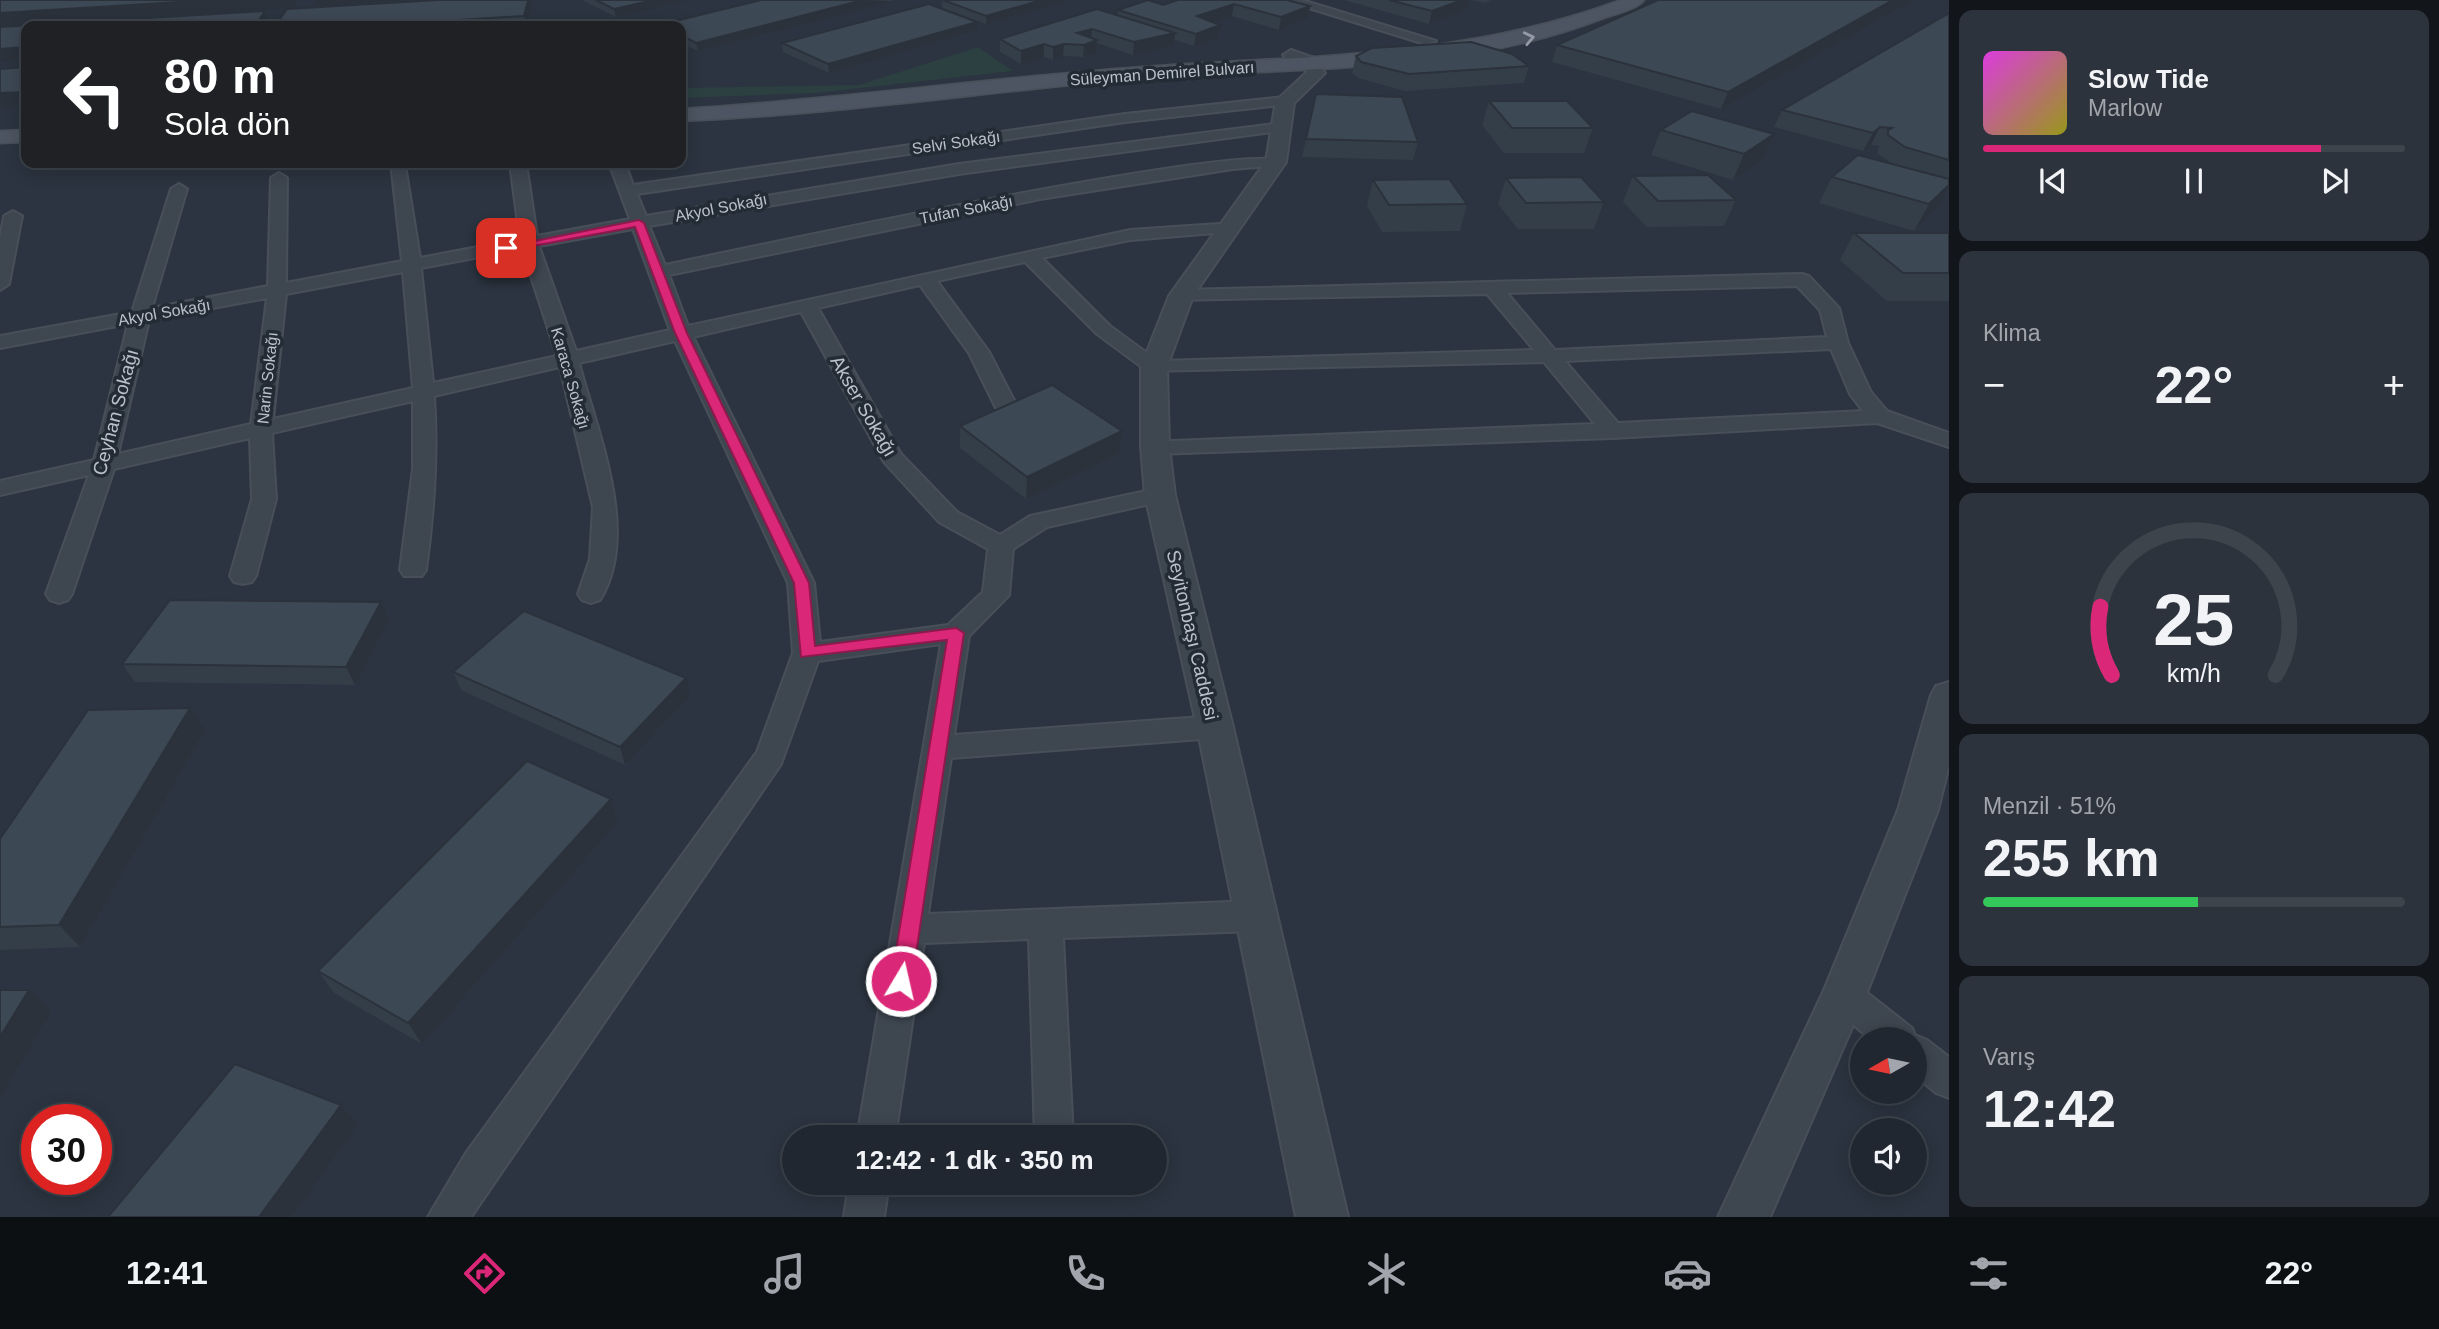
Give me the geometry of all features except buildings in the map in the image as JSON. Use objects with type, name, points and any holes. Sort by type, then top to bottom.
[{"type":"main road","name":"Süleyman Demirel Bulvarı","points":[[686,104],[828,98],[1112,66],[1293,86],[1430,41],[1532,21],[1586,0]]},
{"type":"main road","name":"Süleyman Demirel Bulvarı","points":[[686,114],[803,108],[1129,74],[1257,66],[1293,86],[1369,58],[1440,54],[1510,42],[1561,29],[1636,0]]},
{"type":"main road","points":[[0,137],[21,136]]},
{"type":"main road","points":[[0,154],[21,154]]},
{"type":"street","points":[[1289,0],[1430,41]]},
{"type":"street","points":[[1276,162],[1293,86]]},
{"type":"street","name":"Selvi Sokağı","points":[[627,191],[1125,118],[1293,86]]},
{"type":"street","name":"Akyol Sokağı","points":[[0,342],[804,191],[968,165],[1293,86]]},
{"type":"street","name":"Seyitonbaşı Caddesi","points":[[1276,162],[1227,227],[1181,296],[1154,367],[1155,447],[1160,495],[1215,727],[1322,1217]]},
{"type":"street","name":"Tufan Sokağı","points":[[658,272],[1040,194],[1233,164],[1276,162]]},
{"type":"street","points":[[397,168],[412,265],[423,392],[423,520],[413,570]]},
{"type":"street","name":"Karaca Sokağı","points":[[519,168],[529,243],[568,359],[605,508],[603,559],[591,594]]},
{"type":"street","points":[[453,1216],[488,1155],[769,756],[807,653],[801,583],[681,333],[619,168]]},
{"type":"street","name":"Narin Sokağı","points":[[243,576],[264,499],[261,429],[277,291],[279,177]]},
{"type":"street","name":"Ceyhan Sokağı","points":[[59,594],[104,465],[140,316],[180,189]]},
{"type":"street","points":[[0,284],[5,237],[13,216]]},
{"type":"street","points":[[0,488],[1130,234],[1227,227]]},
{"type":"street","points":[[1030,256],[1126,351],[1154,367],[1547,356],[1838,343]]},
{"type":"street","points":[[925,278],[979,352],[1007,408]]},
{"type":"street","points":[[1181,296],[1802,280],[1829,308],[1838,343],[1861,394],[1879,415]]},
{"type":"street","points":[[1492,288],[1613,431]]},
{"type":"street","name":"Akser Sokağı","points":[[807,305],[892,457],[948,517],[1001,546]]},
{"type":"street","points":[[1155,447],[1797,424],[1879,415],[1949,440]]},
{"type":"street","points":[[807,653],[956,633],[996,595],[1001,546],[1039,521],[1160,495]]},
{"type":"street","points":[[878,1125],[956,633]]},
{"type":"street","points":[[1744,1217],[1844,995],[1918,810],[1949,695]]},
{"type":"street","points":[[938,748],[1215,727]]},
{"type":"street","points":[[910,929],[1255,916]]},
{"type":"street","points":[[1045,925],[1053,1125]]},
{"type":"street","points":[[1844,995],[1883,1027]]},
{"type":"street","points":[[1927,1062],[1949,1080]]},
{"type":"street","points":[[864,1217],[867,1195]]},
{"type":"shaded area","points":[[978,47],[1013,71],[816,93],[686,98],[686,88],[859,85]]},
{"type":"route","points":[[506,248],[639,223],[681,333],[801,583],[807,653],[956,633],[901,981]]}]
